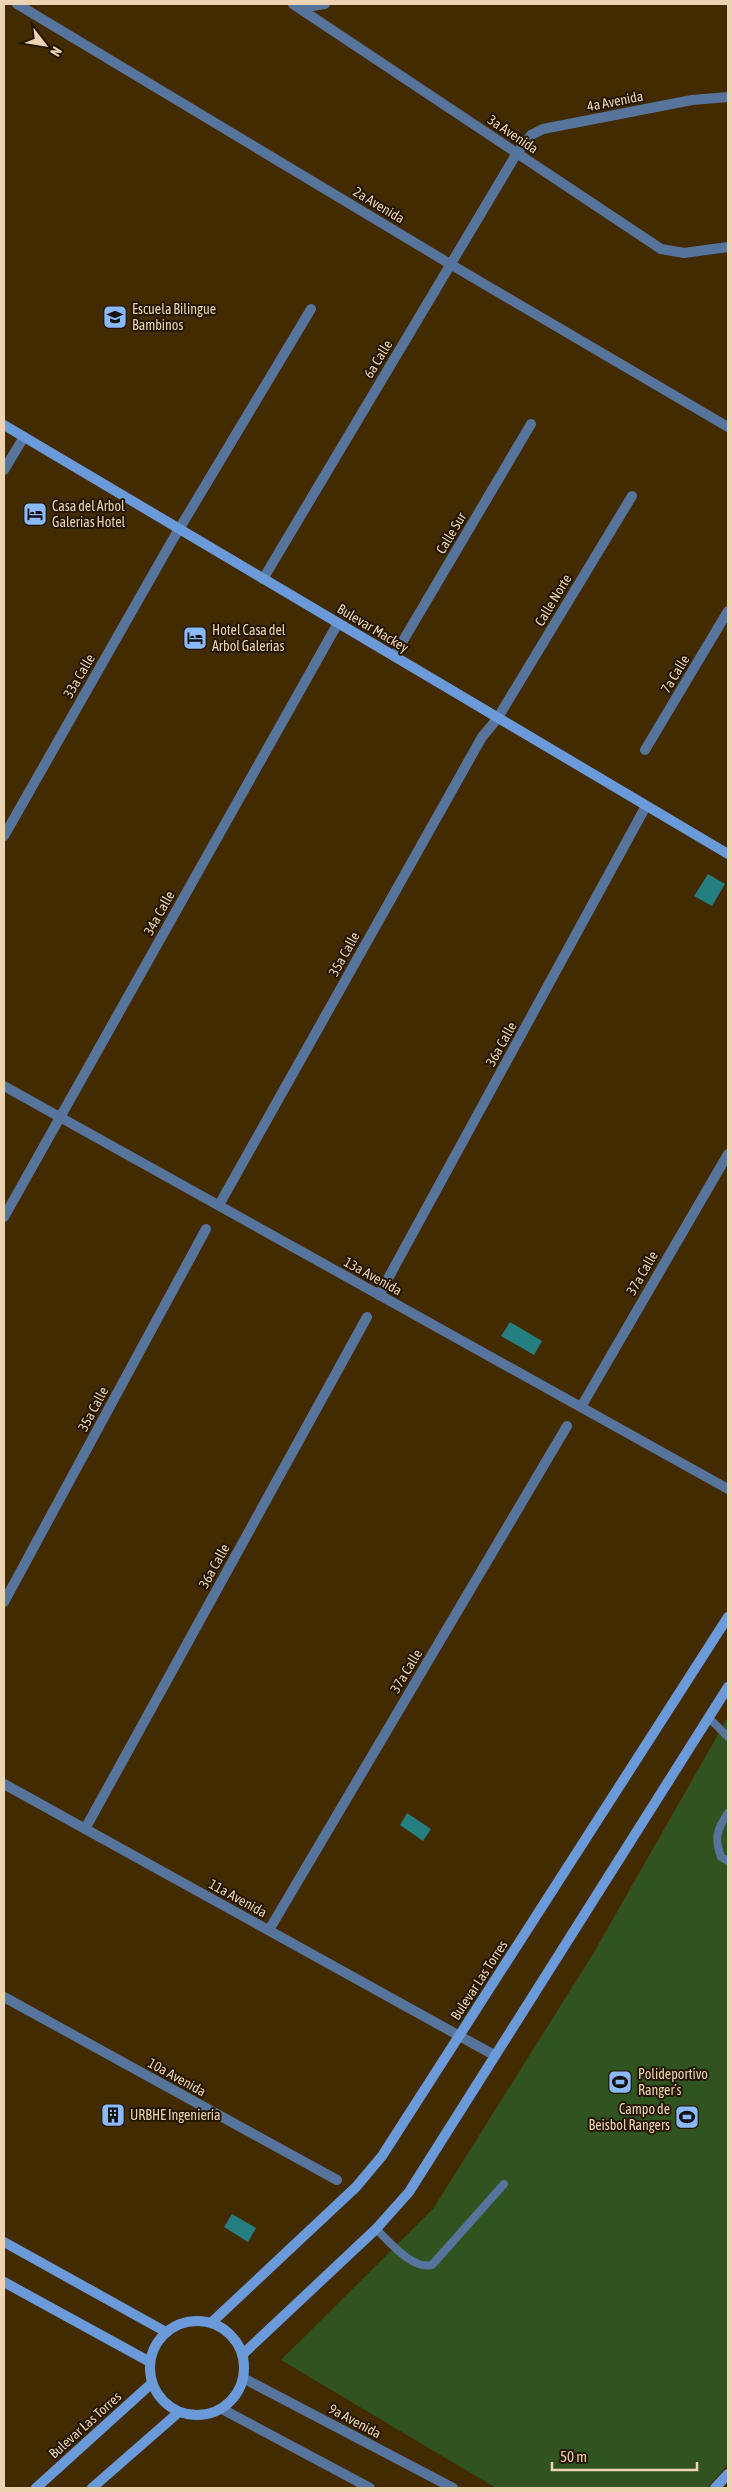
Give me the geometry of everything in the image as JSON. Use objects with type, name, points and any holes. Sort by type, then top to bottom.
[{"type":"street","name":"2a Avenida","points":[[18,4],[450,264],[728,427]]},
{"type":"street","points":[[296,6],[324,4]]},
{"type":"street","name":"3a Avenida","points":[[296,6],[661,248],[684,253],[728,247]]},
{"type":"street","name":"4a Avenida","points":[[517,153],[531,135],[543,129],[692,100],[728,97]]},
{"type":"street","name":"6a Calle","points":[[263,579],[517,153]]},
{"type":"street","name":"33a Calle","points":[[4,836],[179,530],[311,309]]},
{"type":"street","name":"Calle Sur","points":[[394,656],[531,424]]},
{"type":"street","name":"Bulevar Mackey","points":[[4,425],[497,719],[728,854]]},
{"type":"street","points":[[4,470],[24,436]]},
{"type":"street","name":"Calle Norte","points":[[497,719],[632,496]]},
{"type":"street","name":"7a Calle","points":[[644,750],[728,611]]},
{"type":"street","name":"34a Calle","points":[[4,1217],[338,623]]},
{"type":"street","name":"35a Calle","points":[[218,1205],[482,737],[497,719]]},
{"type":"street","name":"36a Calle","points":[[379,1295],[646,806]]},
{"type":"street","name":"13a Avenida","points":[[4,1086],[728,1490]]},
{"type":"street","name":"37a Calle","points":[[581,1407],[728,1154]]},
{"type":"street","name":"35a Calle","points":[[4,1602],[206,1229]]},
{"type":"street","name":"36a Calle","points":[[85,1829],[367,1317]]},
{"type":"street","name":"37a Calle","points":[[268,1930],[567,1426]]},
{"type":"street","name":"Bulevar Las Torres","points":[[211,2323],[356,2187],[382,2156],[728,1617]]},
{"type":"street","points":[[242,2355],[376,2228],[409,2192],[709,1718],[725,1701],[728,1687]]},
{"type":"street","name":"11a Avenida","points":[[4,1784],[460,2036]]},
{"type":"street","name":"10a Avenida","points":[[4,1997],[337,2180]]},
{"type":"street","points":[[460,2036],[494,2055]]},
{"type":"street","points":[[4,2242],[166,2332]]},
{"type":"street","points":[[4,2282],[150,2362]]},
{"type":"street","points":[[195,2321],[211,2323],[230,2335],[242,2355],[243,2378],[239,2390],[222,2408],[208,2414],[193,2415],[179,2412],[167,2405],[158,2395],[152,2383],[150,2362],[159,2341],[166,2332],[180,2324],[195,2321]]},
{"type":"street","name":"9a Avenida","points":[[243,2378],[453,2488]]},
{"type":"street","name":"Bulevar Las Torres","points":[[36,2488],[152,2383]]},
{"type":"street","points":[[222,2408],[370,2488]]},
{"type":"street","points":[[92,2488],[179,2412]]},
{"type":"street","points":[[715,2488],[728,2474]]},
{"type":"lane","points":[[709,1718],[728,1737]]},
{"type":"lane","points":[[728,1813],[717,1829],[716,1842],[721,1857],[728,1861]]},
{"type":"lane","points":[[376,2228],[405,2255],[421,2266],[432,2265],[504,2184]]},
{"type":"green space","name":"Polideportivo Ranger´s","points":[[728,1717],[728,2464],[707,2488],[496,2488],[281,2360],[433,2209],[593,1954]]},
{"type":"water","points":[[708,874],[725,884],[712,906],[694,896]]},
{"type":"water","points":[[510,1322],[542,1341],[534,1355],[501,1336]]},
{"type":"water","points":[[407,1813],[431,1829],[423,1841],[400,1825]]},
{"type":"water","points":[[232,2214],[256,2228],[248,2242],[224,2227]]},
{"type":"place","name":"Escuela Bilingue Bambinos","points":[[115,317]]},
{"type":"place","name":"Casa del Arbol Galerias Hotel","points":[[35,514]]},
{"type":"place","name":"Hotel Casa del Arbol Galerias","points":[[195,638]]},
{"type":"place","name":"Polideportivo Ranger´s","points":[[620,2082]]},
{"type":"place","name":"URBHE Ingeniería","points":[[113,2115]]},
{"type":"place","name":"Campo de Beisbol Rangers","points":[[687,2117]]}]
